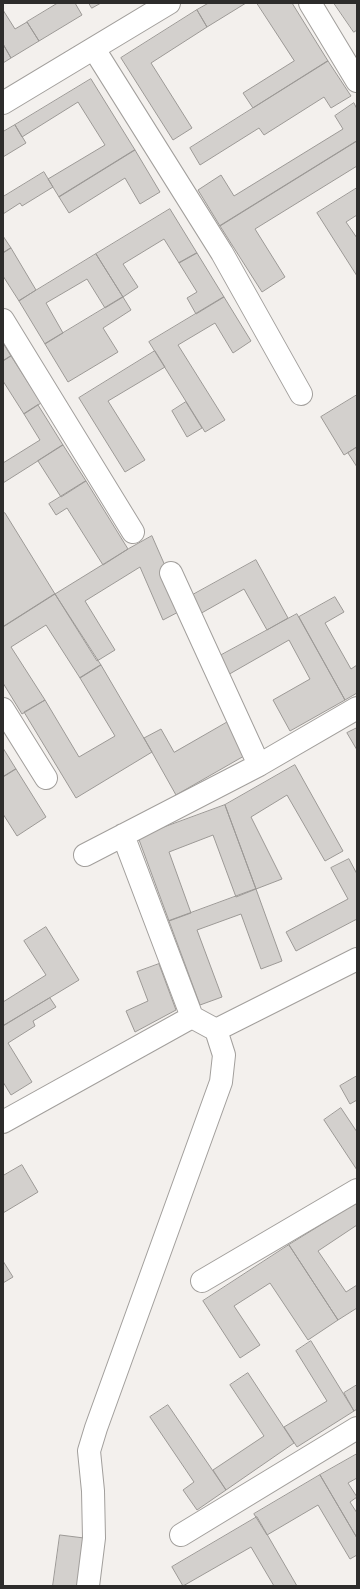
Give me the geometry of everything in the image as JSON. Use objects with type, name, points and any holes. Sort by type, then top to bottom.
[{"type":"street","points":[[3,103],[94,50],[169,3]]},
{"type":"street","points":[[310,3],[357,81]]},
{"type":"street","points":[[94,50],[222,253],[301,394]]},
{"type":"street","points":[[3,320],[133,532]]},
{"type":"street","points":[[171,574],[259,765]]},
{"type":"street","points":[[85,855],[259,765],[357,708]]},
{"type":"street","points":[[3,709],[46,778]]},
{"type":"street","points":[[88,1586],[94,1538],[93,1491],[89,1451],[221,1082],[224,1055],[216,1030],[192,1017],[123,835]]},
{"type":"street","points":[[216,1030],[357,959]]},
{"type":"street","points":[[3,1122],[192,1017]]},
{"type":"street","points":[[202,1281],[357,1190]]},
{"type":"street","points":[[181,1535],[357,1428]]},
{"type":"building","points":[[58,3],[75,3],[82,15],[39,41],[27,22]]},
{"type":"building","points":[[89,3],[101,3],[92,8]]},
{"type":"building","points":[[209,3],[246,3],[207,27],[197,10]]},
{"type":"building","points":[[257,3],[292,3],[328,61],[253,108],[243,93],[294,61]]},
{"type":"building","points":[[334,3],[357,3],[357,30],[354,32]]},
{"type":"building","points":[[3,10],[15,29],[27,22],[39,41],[11,58],[3,44]]},
{"type":"building","points":[[197,10],[207,27],[151,63],[192,128],[173,140],[121,58]]},
{"type":"building","points":[[3,44],[11,58],[3,63]]},
{"type":"building","points":[[328,61],[351,96],[331,108],[324,97],[264,135],[259,128],[200,165],[190,148]]},
{"type":"building","points":[[91,79],[135,150],[59,197],[48,179],[105,145],[78,102],[22,137],[15,125]]},
{"type":"building","points":[[354,103],[357,109],[357,141],[220,226],[198,190],[221,175],[234,196],[343,129],[335,116]]},
{"type":"building","points":[[15,125],[26,143],[3,157],[3,132]]},
{"type":"building","points":[[357,141],[357,166],[255,229],[285,277],[262,292],[220,226]]},
{"type":"building","points":[[135,150],[160,192],[140,204],[125,178],[69,213],[59,197]]},
{"type":"building","points":[[44,172],[53,187],[22,206],[20,203],[3,214],[3,197]]},
{"type":"building","points":[[357,188],[357,215],[346,222],[357,238],[357,276],[317,213]]},
{"type":"building","points":[[170,209],[197,253],[179,263],[164,239],[123,264],[138,287],[123,297],[96,254]]},
{"type":"building","points":[[3,236],[11,248],[3,253]]},
{"type":"building","points":[[11,248],[36,290],[19,301],[3,276],[3,253]]},
{"type":"building","points":[[197,253],[224,297],[196,314],[187,298],[197,292],[179,263]]},
{"type":"building","points":[[96,254],[123,297],[105,308],[87,279],[46,303],[63,333],[45,344],[19,301]]},
{"type":"building","points":[[123,297],[131,310],[103,328],[118,352],[68,382],[45,344]]},
{"type":"building","points":[[224,297],[251,341],[233,353],[215,323],[178,345],[225,420],[205,432],[149,342]]},
{"type":"building","points":[[3,343],[11,356],[3,361]]},
{"type":"building","points":[[155,351],[165,367],[108,401],[145,460],[125,472],[79,398]]},
{"type":"building","points":[[11,356],[41,403],[24,414],[3,381],[3,361]]},
{"type":"building","points":[[357,395],[357,447],[344,455],[321,417]]},
{"type":"building","points":[[186,402],[202,428],[187,437],[172,411]]},
{"type":"building","points":[[38,405],[63,445],[3,483],[3,463],[40,440],[24,414]]},
{"type":"building","points":[[63,445],[86,481],[61,497],[38,461]]},
{"type":"building","points":[[357,447],[357,467],[348,453]]},
{"type":"building","points":[[86,481],[128,549],[103,565],[67,508],[56,515],[49,504]]},
{"type":"building","points":[[5,513],[55,594],[3,627],[3,514]]},
{"type":"building","points":[[152,536],[184,609],[163,620],[140,567],[85,601],[115,650],[97,661],[55,594]]},
{"type":"building","points":[[256,560],[288,618],[267,630],[244,589],[198,615],[189,597]]},
{"type":"building","points":[[55,594],[101,665],[80,678],[46,625],[11,647],[45,700],[22,714],[3,683],[3,627]]},
{"type":"building","points":[[335,597],[344,612],[325,623],[351,669],[357,665],[357,693],[345,700],[299,617]]},
{"type":"building","points":[[297,614],[345,700],[290,731],[273,700],[310,679],[289,640],[226,676],[216,658]]},
{"type":"building","points":[[101,665],[152,752],[76,798],[24,712],[45,700],[79,757],[115,736],[80,678]]},
{"type":"building","points":[[233,719],[251,752],[176,795],[144,738],[161,729],[174,752]]},
{"type":"building","points":[[357,728],[357,750],[347,733]]},
{"type":"building","points":[[3,748],[16,769],[3,777]]},
{"type":"building","points":[[295,765],[343,851],[325,861],[287,795],[251,817],[282,879],[256,889],[225,805]]},
{"type":"building","points":[[16,769],[46,817],[17,836],[3,814],[3,777]]},
{"type":"building","points":[[225,805],[256,889],[236,897],[213,835],[169,852],[191,913],[169,921],[138,837]]},
{"type":"building","points":[[349,859],[357,874],[357,919],[296,951],[286,932],[348,899],[331,868]]},
{"type":"building","points":[[256,889],[282,961],[261,969],[241,914],[197,930],[222,997],[200,1005],[169,921]]},
{"type":"building","points":[[46,927],[79,980],[3,1026],[3,1002],[46,975],[24,941]]},
{"type":"building","points":[[159,964],[176,1010],[135,1032],[126,1011],[148,1001],[137,972]]},
{"type":"building","points":[[50,998],[56,1007],[33,1021],[35,1026],[8,1043],[32,1082],[11,1095],[3,1082],[3,1026]]},
{"type":"building","points":[[357,1076],[357,1100],[350,1104],[340,1086]]},
{"type":"building","points":[[341,1108],[357,1132],[357,1170],[324,1120]]},
{"type":"building","points":[[22,1165],[38,1192],[3,1213],[3,1176]]},
{"type":"building","points":[[357,1203],[357,1225],[318,1251],[346,1292],[357,1285],[357,1308],[338,1320],[289,1245]]},
{"type":"building","points":[[289,1245],[338,1320],[308,1340],[270,1283],[234,1306],[260,1345],[240,1358],[203,1301]]},
{"type":"building","points":[[3,1261],[13,1277],[3,1283]]},
{"type":"building","points":[[311,1341],[354,1411],[297,1447],[284,1427],[327,1401],[296,1351]]},
{"type":"building","points":[[248,1373],[294,1443],[226,1490],[213,1470],[264,1436],[230,1385]]},
{"type":"building","points":[[357,1385],[357,1409],[354,1411],[344,1393]]},
{"type":"building","points":[[168,1405],[226,1490],[197,1510],[183,1490],[194,1482],[150,1417]]},
{"type":"building","points":[[357,1454],[357,1478],[348,1483],[357,1497],[350,1502],[357,1513],[357,1538],[320,1475]]},
{"type":"building","points":[[320,1475],[357,1538],[357,1555],[350,1559],[318,1505],[267,1535],[254,1514]]},
{"type":"building","points":[[257,1517],[297,1586],[274,1586],[251,1547],[183,1586],[172,1567]]},
{"type":"building","points":[[60,1535],[84,1538],[78,1586],[53,1586]]}]
